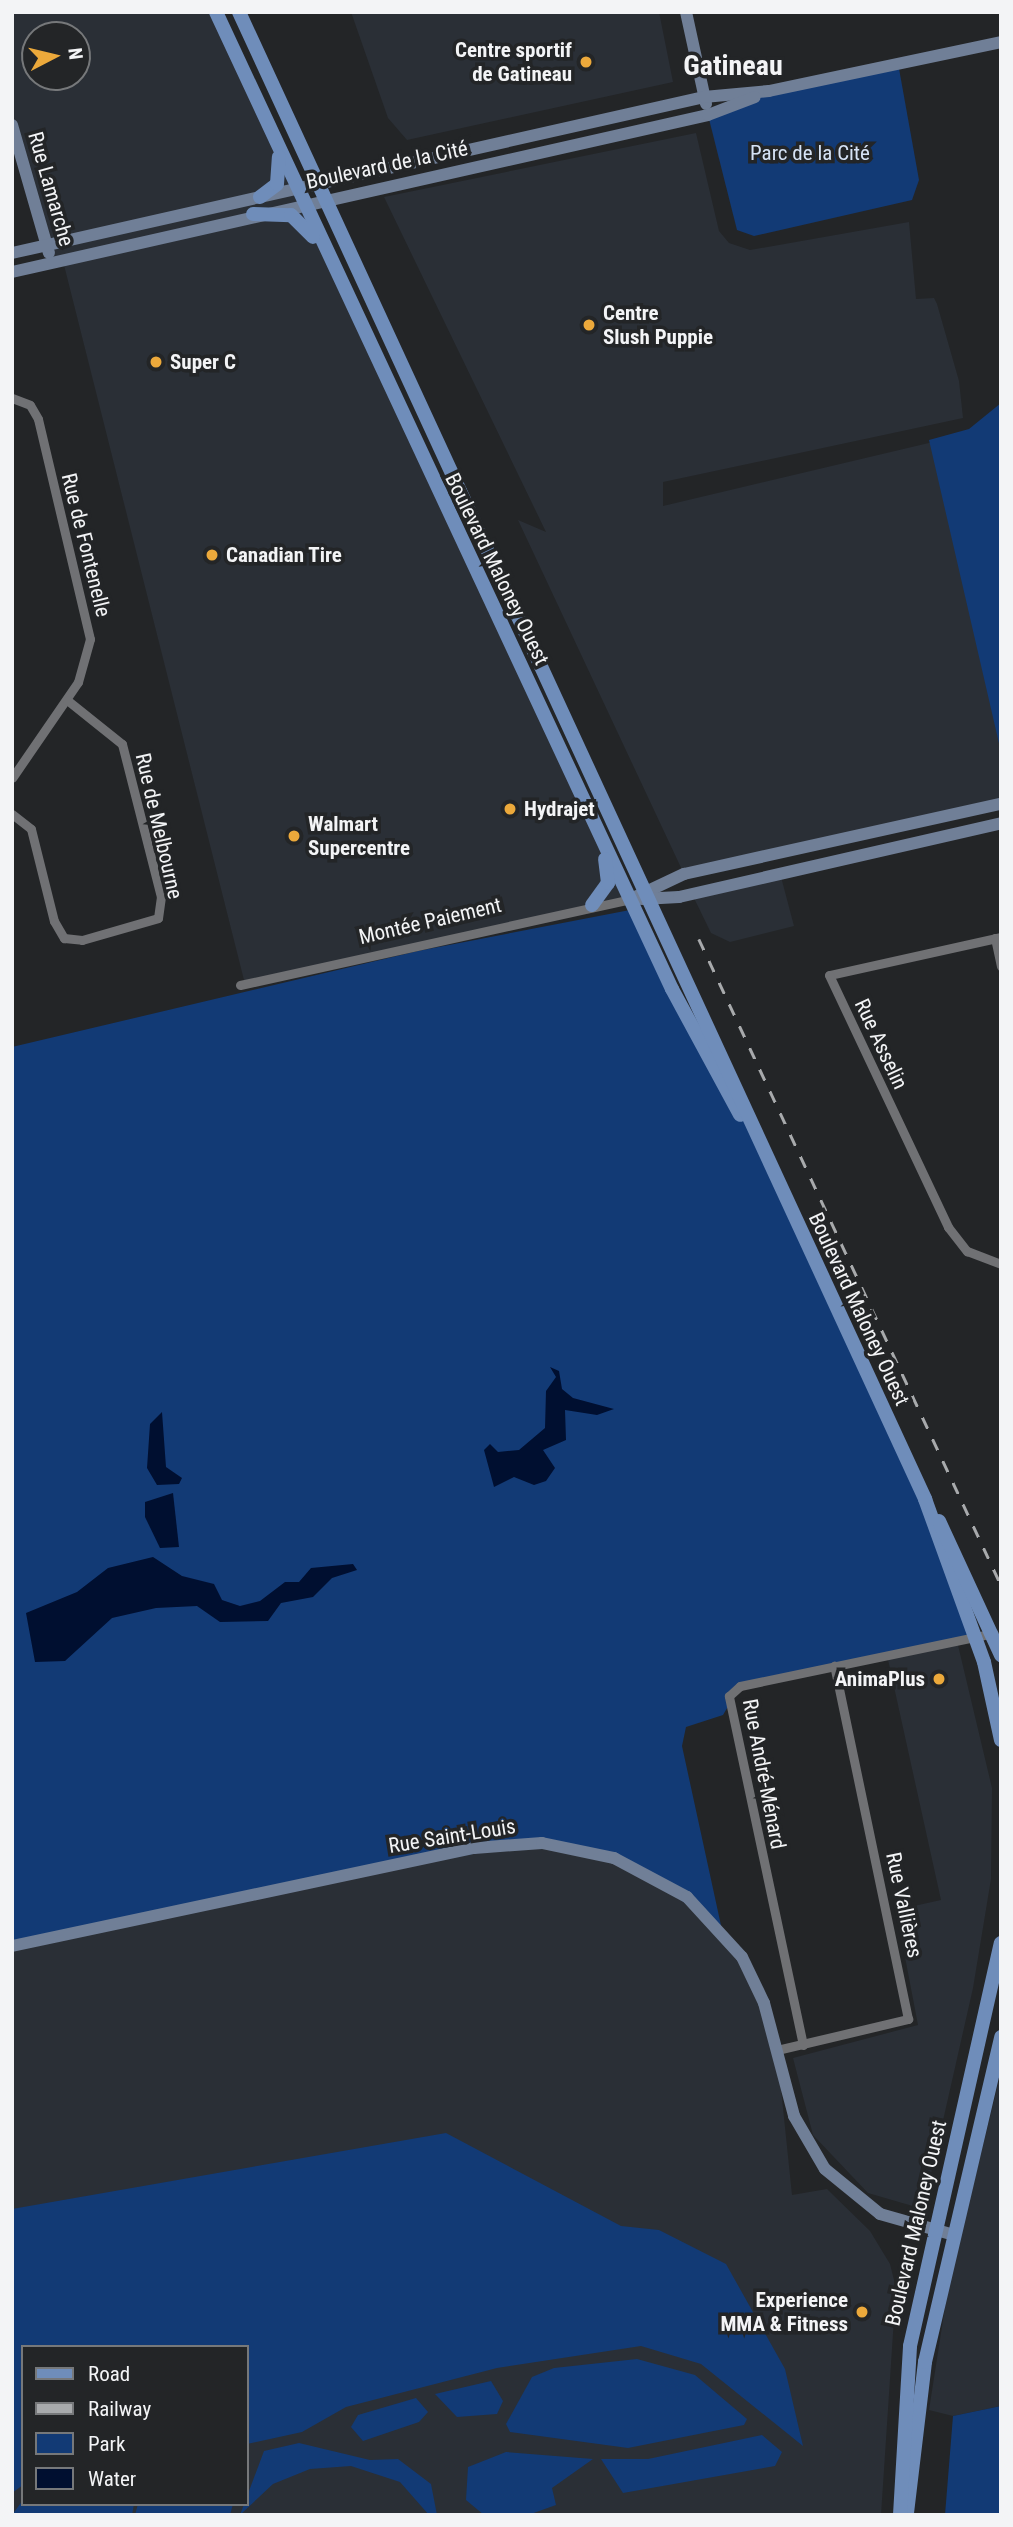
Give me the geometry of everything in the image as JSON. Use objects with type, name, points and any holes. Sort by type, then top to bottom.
[{"type":"main road","name":"Boulevard Maloney Ouest","points":[[216,12],[340,284],[692,1032],[755,1136]]},
{"type":"main road","name":"Boulevard Maloney Ouest","points":[[239,12],[322,199],[648,894],[755,1136],[925,1499],[994,1633],[1001,1655]]},
{"type":"main road","points":[[260,197],[280,172],[275,139]]},
{"type":"main road","points":[[253,214],[298,219],[340,284]]},
{"type":"main road","points":[[592,905],[609,875],[594,821]]},
{"type":"main road","name":"Boulevard Maloney Ouest","points":[[925,1499],[975,1636],[1001,1741]]},
{"type":"main road","name":"Boulevard Maloney Ouest","points":[[900,2515],[908,2359],[1001,1943]]},
{"type":"main road","name":"Boulevard Maloney Ouest","points":[[906,2515],[919,2396],[1001,2037]]},
{"type":"street","points":[[686,12],[708,115]]},
{"type":"street","name":"Boulevard de la Cité","points":[[12,253],[704,97],[769,91],[1001,42]]},
{"type":"street","name":"Boulevard de la Cité","points":[[12,272],[253,214],[708,115],[769,91]]},
{"type":"street","name":"Rue Lamarche","points":[[12,126],[52,263]]},
{"type":"street","points":[[531,135],[536,154]]},
{"type":"street","name":"Rue de Fontenelle","points":[[12,398],[30,405],[38,419],[89,629],[83,671],[67,700],[12,778]]},
{"type":"street","name":"Rue de Melbourne","points":[[12,814],[31,830],[54,921],[64,938],[92,938],[158,918],[161,897],[122,744],[67,700]]},
{"type":"street","name":"Montée Paiement","points":[[240,985],[592,905],[631,899],[1001,804]]},
{"type":"street","name":"Montée Paiement","points":[[648,894],[1001,823]]},
{"type":"street","points":[[998,937],[1001,966]]},
{"type":"street","name":"Rue Asselin","points":[[998,937],[829,975],[948,1227],[967,1251],[1001,1264]]},
{"type":"street","name":"Rue André-Ménard","points":[[803,2045],[727,1701],[740,1686],[994,1633]]},
{"type":"street","name":"Rue Vallières","points":[[777,2050],[900,2026],[909,2013],[834,1666]]},
{"type":"street","name":"Rue Saint-Louis","points":[[12,1946],[474,1848],[558,1845],[636,1868],[711,1918],[750,1971],[799,2127],[825,2169],[880,2214],[954,2235]]},
{"type":"shaded area","points":[[12,12],[216,12],[631,899],[245,984],[63,261],[52,263],[12,125]]},
{"type":"shaded area","points":[[351,12],[659,12],[673,82],[407,140],[388,118]]},
{"type":"shaded area","points":[[696,133],[719,231],[729,243],[750,250],[909,222],[916,299],[934,298],[937,304],[959,381],[963,418],[663,482],[663,506],[933,442],[1001,739],[1001,804],[684,874],[518,520],[546,532],[384,197]]},
{"type":"shaded area","points":[[780,873],[794,926],[730,942],[711,933],[692,894]]},
{"type":"shaded area","points":[[957,1641],[992,1788],[991,1879],[973,1988],[923,2209],[868,2193],[813,2135],[793,2058],[918,2025],[896,1910],[941,1900],[887,1655]]},
{"type":"shaded area","points":[[527,1843],[587,1850],[687,1897],[750,1971],[777,2050],[792,2195],[827,2189],[870,2231],[890,2264],[896,2288],[881,2515],[12,2515],[12,1946]]},
{"type":"shaded area","points":[[1001,2072],[1001,2406],[953,2416],[929,2410],[948,2288]]},
{"type":"green space","name":"Parc de la Cité","points":[[898,63],[919,180],[912,200],[754,236],[737,230],[708,115],[769,91]]},
{"type":"green space","points":[[1001,403],[1001,752],[929,440],[969,429]]},
{"type":"green space","points":[[630,910],[755,1136],[925,1499],[975,1636],[740,1686],[723,1715],[686,1727],[682,1746],[722,1930],[637,1868],[527,1843],[12,1946],[12,1047],[418,951]]},
{"type":"green space","points":[[446,2133],[621,2226],[659,2230],[726,2264],[785,2369],[803,2446],[701,2364],[641,2346],[497,2368],[346,2407],[302,2432],[248,2444],[248,2345],[21,2345],[21,2486],[12,2493],[12,2209]]},
{"type":"green space","points":[[637,2359],[695,2375],[747,2419],[744,2425],[628,2448],[510,2432],[506,2424],[532,2377],[554,2368]]},
{"type":"green space","points":[[491,2381],[503,2401],[497,2414],[457,2417],[435,2394]]},
{"type":"green space","points":[[416,2398],[428,2412],[419,2422],[363,2441],[351,2427],[358,2415]]},
{"type":"green space","points":[[1001,2406],[1001,2515],[945,2515],[953,2416]]},
{"type":"green space","points":[[762,2435],[782,2452],[775,2466],[623,2493],[601,2459],[648,2459]]},
{"type":"green space","points":[[299,2443],[370,2460],[398,2459],[431,2484],[437,2515],[429,2515],[400,2482],[351,2466],[310,2469],[273,2484],[240,2515],[243,2506],[248,2506],[248,2494],[264,2451]]},
{"type":"green space","points":[[506,2452],[593,2459],[552,2488],[556,2505],[528,2515],[484,2515],[466,2500],[468,2467]]},
{"type":"green space","points":[[21,2503],[21,2506],[134,2506],[132,2515],[12,2515]]},
{"type":"green space","points":[[137,2506],[232,2506],[230,2515],[135,2515]]},
{"type":"water","points":[[550,1367],[559,1371],[562,1389],[573,1398],[614,1409],[597,1415],[565,1410],[566,1440],[543,1450],[555,1468],[546,1481],[534,1485],[514,1477],[494,1487],[484,1450],[490,1444],[498,1452],[519,1450],[545,1428],[546,1391],[556,1377]]},
{"type":"water","points":[[162,1412],[166,1467],[182,1478],[179,1484],[157,1485],[147,1468],[150,1424]]},
{"type":"water","points":[[173,1493],[179,1547],[160,1548],[145,1517],[145,1502]]},
{"type":"water","points":[[153,1557],[182,1576],[214,1584],[222,1600],[240,1606],[260,1601],[285,1582],[299,1582],[311,1568],[353,1564],[357,1570],[332,1578],[313,1597],[281,1603],[268,1621],[220,1622],[197,1606],[156,1608],[112,1618],[65,1661],[35,1662],[26,1613],[77,1592],[108,1568]]},
{"type":"railway","points":[[699,939],[1001,1585]]},
{"type":"place","name":"Centre sportif de Gatineau","points":[[586,62]]},
{"type":"place","name":"Centre Slush Puppie","points":[[589,325]]},
{"type":"place","name":"Super C","points":[[156,362]]},
{"type":"place","name":"Canadian Tire","points":[[212,555]]},
{"type":"place","name":"Hydrajet","points":[[510,809]]},
{"type":"place","name":"Walmart Supercentre","points":[[294,836]]},
{"type":"place","name":"AnimaPlus","points":[[939,1679]]},
{"type":"place","name":"Experience MMA & Fitness","points":[[862,2312]]},
{"type":"district","name":"Gatineau","points":[[733,66]]}]
